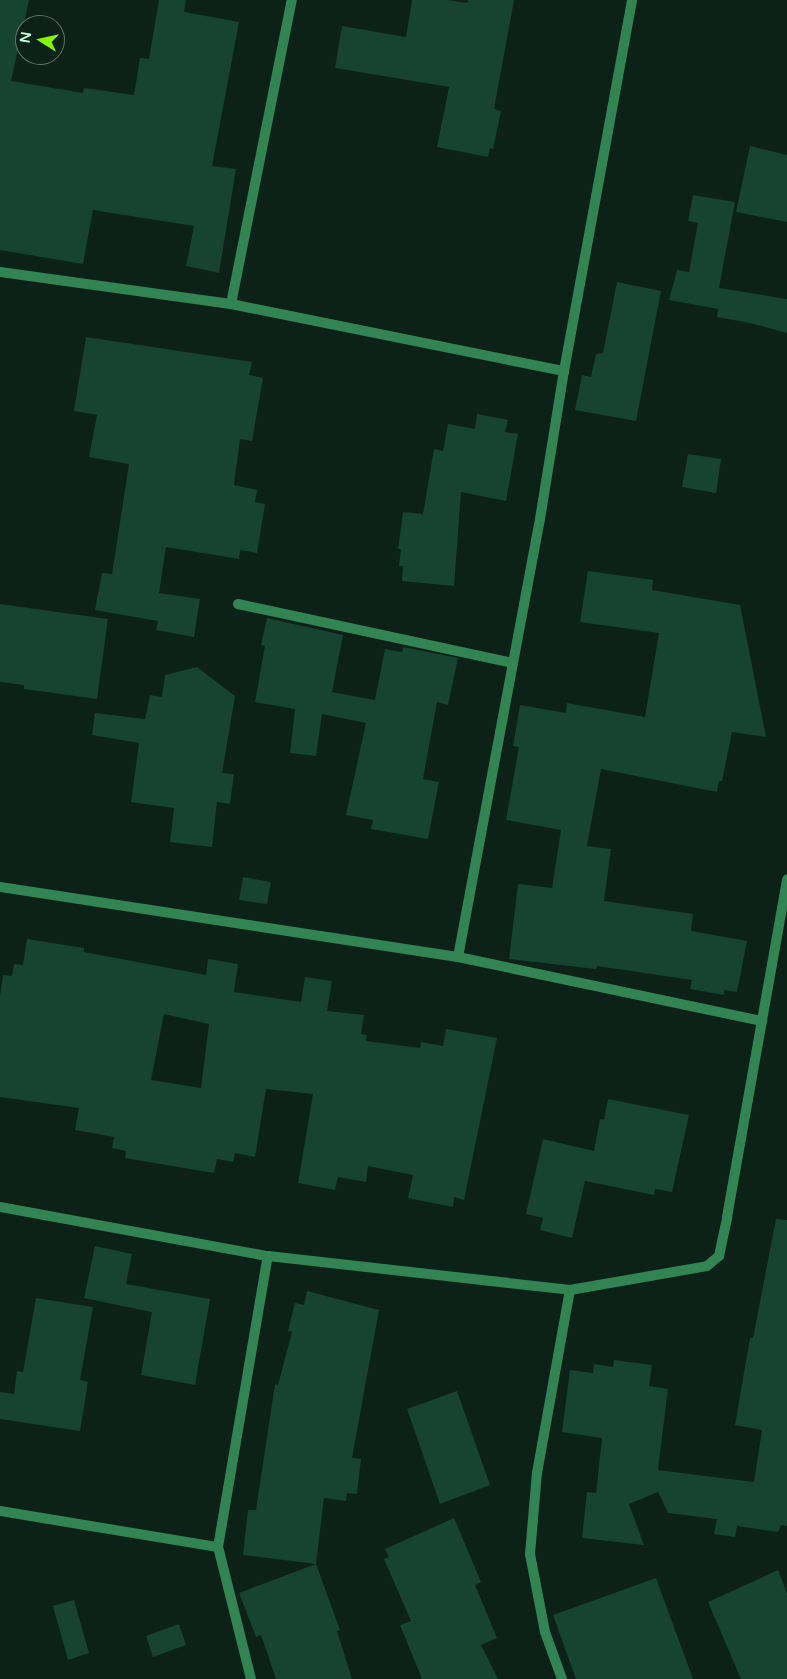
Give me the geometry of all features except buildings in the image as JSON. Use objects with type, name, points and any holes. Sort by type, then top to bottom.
[{"type":"street","points":[[231,304],[292,0]]},
{"type":"street","points":[[458,957],[540,520],[564,371],[632,0]]},
{"type":"street","points":[[0,272],[231,304],[564,371]]},
{"type":"street","points":[[238,604],[513,663]]},
{"type":"street","points":[[0,1207],[268,1256],[570,1290],[707,1266],[719,1256],[762,1021],[783,925],[787,880]]},
{"type":"street","points":[[0,887],[458,957],[762,1021]]},
{"type":"street","points":[[251,1679],[218,1547],[268,1256]]},
{"type":"street","points":[[562,1679],[545,1632],[530,1554],[537,1473],[570,1290]]},
{"type":"street","points":[[0,1511],[218,1547]]}]
